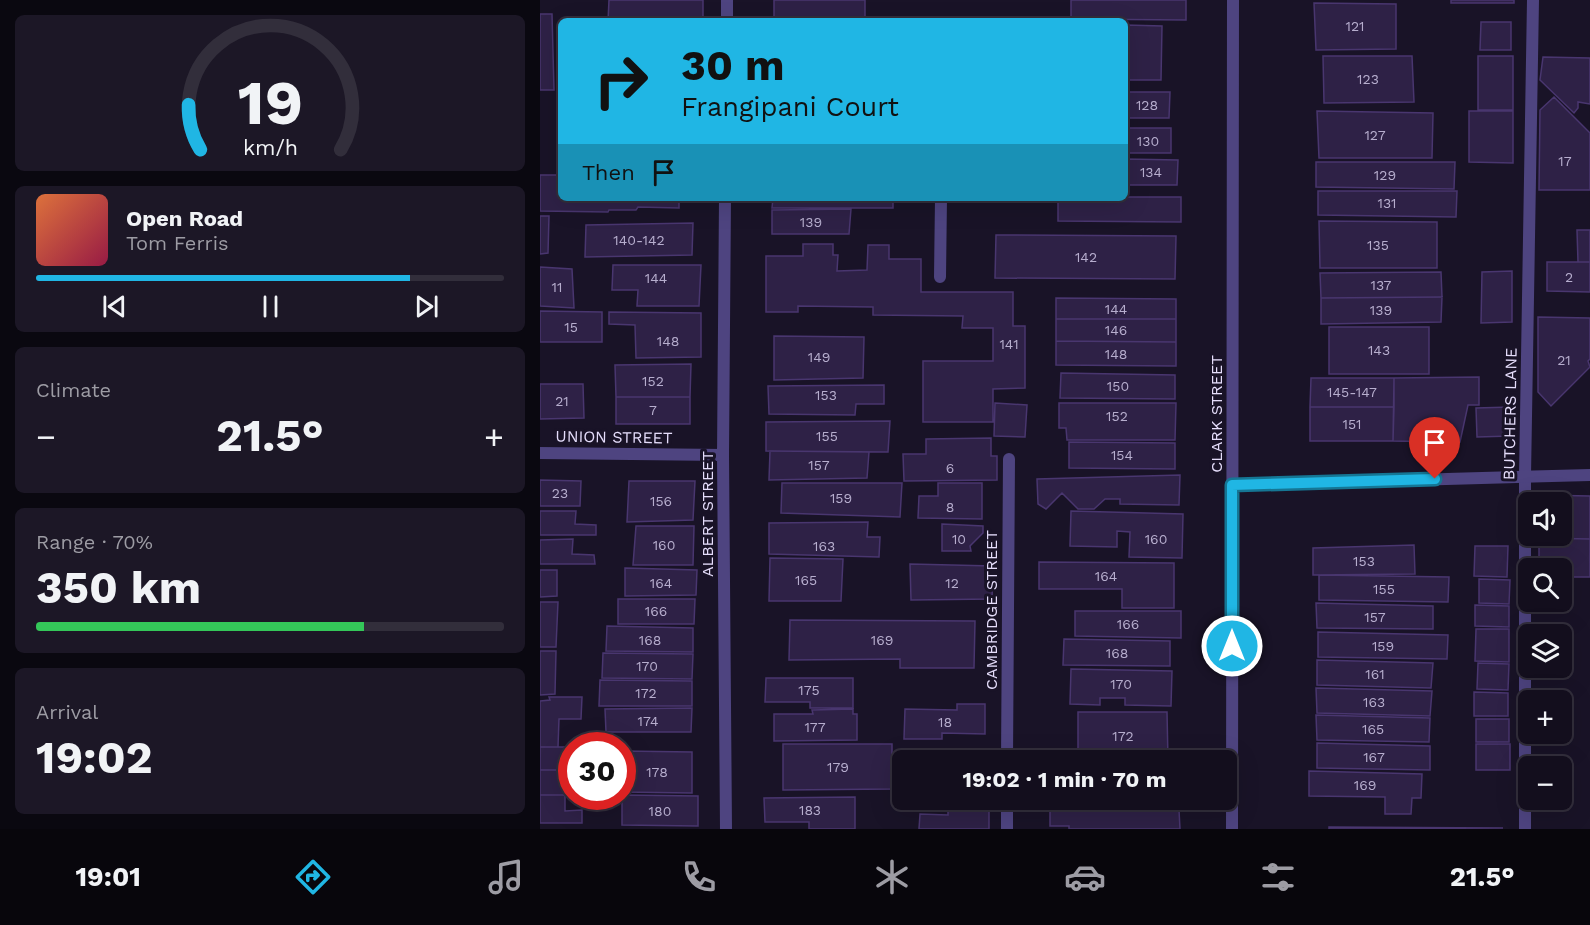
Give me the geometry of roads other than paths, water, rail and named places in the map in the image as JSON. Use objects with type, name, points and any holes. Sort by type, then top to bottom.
[{"type":"street","points":[[727,0],[727,18]]},
{"type":"street","name":"CLARK STREET","points":[[1232,829],[1233,0]]},
{"type":"street","name":"BUTCHERS LANE","points":[[1525,829],[1525,476],[1533,0]]},
{"type":"street","name":"ALBERT STREET","points":[[725,201],[723,455],[726,829]]},
{"type":"street","points":[[940,201],[940,277]]},
{"type":"street","name":"UNION STREET","points":[[540,453],[723,455]]},
{"type":"street","name":"CAMBRIDGE STREET","points":[[1007,750],[1009,459]]},
{"type":"street","points":[[1232,485],[1590,475]]},
{"type":"street","points":[[1007,810],[1007,829]]}]
